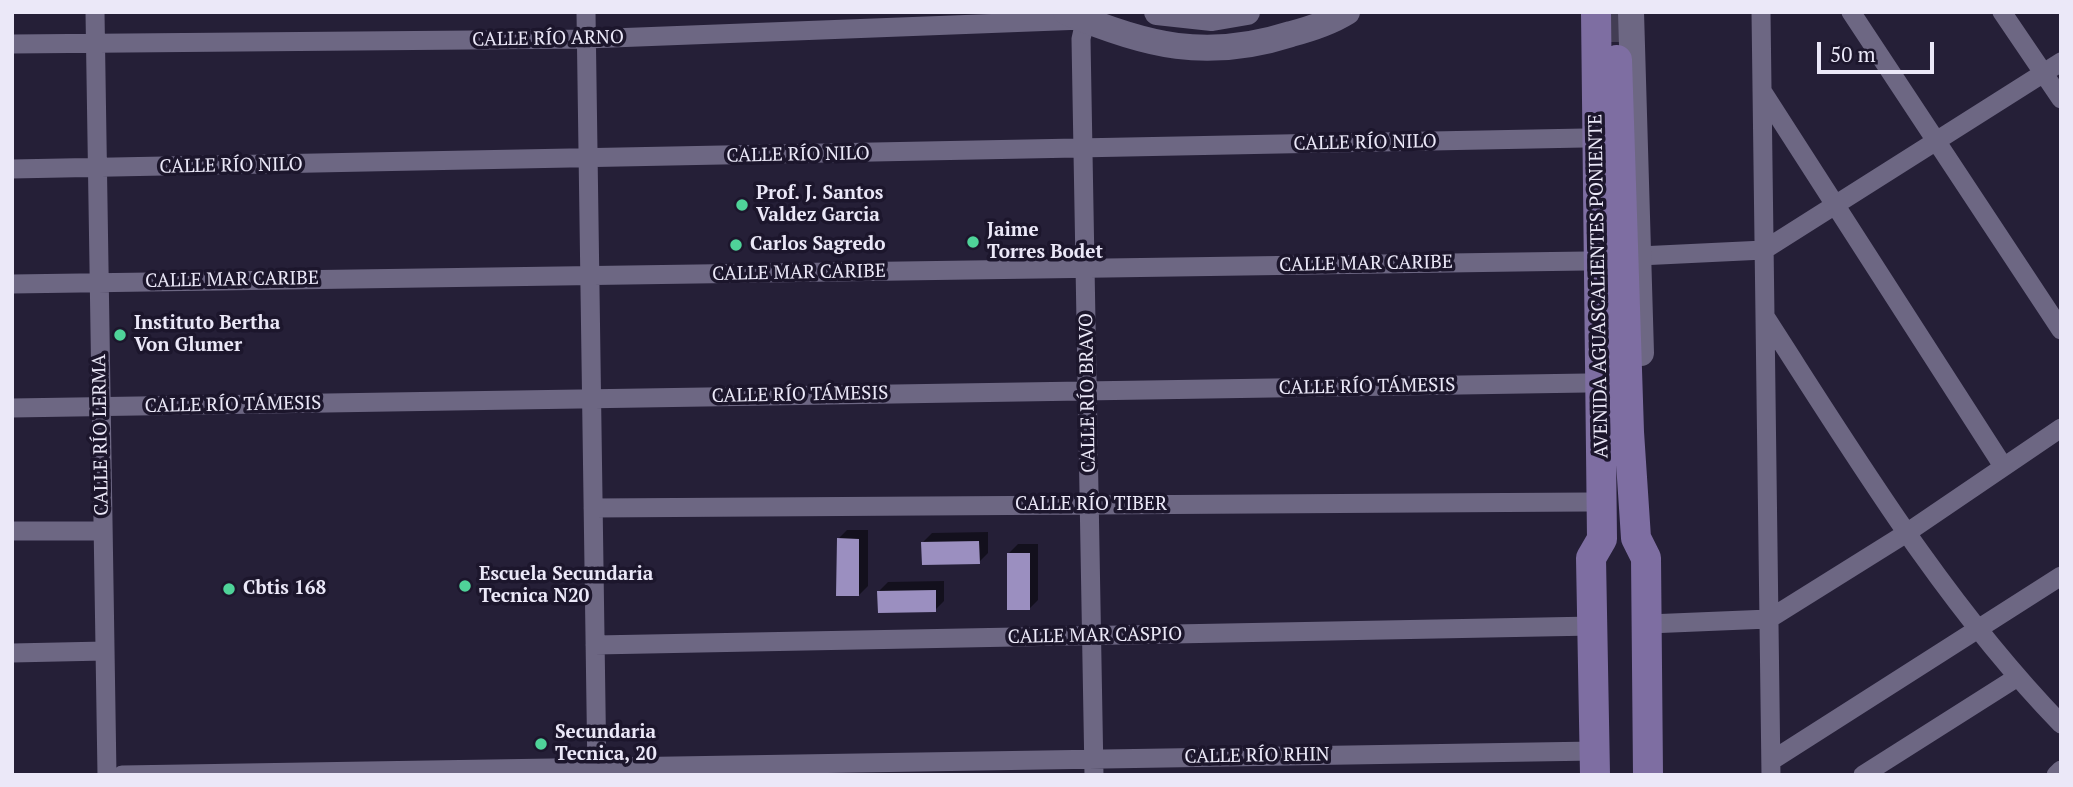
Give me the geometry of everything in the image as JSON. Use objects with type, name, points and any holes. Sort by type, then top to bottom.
[{"type":"main road","points":[[1161,13],[1212,18],[1247,12]]},
{"type":"main road","points":[[1079,15],[1161,45],[1227,49],[1272,40],[1347,12]]},
{"type":"main road","name":"AVENIDA AGUASCALIENTES PONIENTE","points":[[1582,12],[1595,763]]},
{"type":"main road","name":"AVENIDA AGUASCALIENTES PONIENTE","points":[[1591,558],[1602,539],[1596,12]]},
{"type":"main road","name":"AVENIDA AGUASCALIENTES PONIENTE","points":[[1631,12],[1648,624],[1648,775]]},
{"type":"main road","name":"AVENIDA AGUASCALIENTES PONIENTE","points":[[1617,60],[1629,432],[1636,538],[1646,558]]},
{"type":"street","name":"CALLE RÍO LERMA","points":[[94,12],[107,775]]},
{"type":"street","points":[[586,12],[597,771]]},
{"type":"street","points":[[1761,12],[1771,768]]},
{"type":"street","points":[[1851,12],[2061,330]]},
{"type":"street","points":[[2002,12],[2052,68],[2061,99]]},
{"type":"street","name":"CALLE RÍO ARNO","points":[[12,44],[586,39],[1079,15]]},
{"type":"street","name":"CALLE RÍO BRAVO","points":[[1079,15],[1082,39],[1094,767]]},
{"type":"street","points":[[1639,256],[1764,250],[2052,68]]},
{"type":"street","points":[[1762,90],[2003,466]]},
{"type":"street","name":"CALLE RÍO NILO","points":[[12,169],[1584,138]]},
{"type":"street","name":"CALLE MAR CARIBE","points":[[12,284],[1586,261]]},
{"type":"street","points":[[1765,317],[1905,534],[2016,678],[2061,724]]},
{"type":"street","name":"CALLE RÍO TÁMESIS","points":[[12,408],[1587,383]]},
{"type":"street","points":[[1648,624],[1769,619],[1905,534],[2061,428]]},
{"type":"street","name":"CALLE RÍO TIBER","points":[[593,508],[1589,502]]},
{"type":"street","points":[[12,531],[103,531]]},
{"type":"street","points":[[1771,768],[1977,628],[2061,576]]},
{"type":"street","name":"CALLE MAR CASPIO","points":[[595,645],[1594,626]]},
{"type":"street","points":[[12,653],[105,651]]},
{"type":"street","points":[[1863,775],[2016,678]]},
{"type":"street","name":"CALLE RÍO RHIN","points":[[122,775],[1595,763]]},
{"type":"street","points":[[2056,775],[2061,770]]},
{"type":"building","points":[[837,538],[859,539],[859,596],[836,596]]},
{"type":"building","points":[[979,541],[980,564],[922,565],[921,542]]},
{"type":"building","points":[[1007,553],[1030,553],[1030,610],[1007,610]]},
{"type":"building","points":[[936,590],[936,612],[878,613],[877,591]]},
{"type":"tunnel","points":[[1617,12],[1617,60]]},
{"type":"place","name":"Prof. J. Santos Valdez Garcia","points":[[742,205]]},
{"type":"place","name":"Jaime Torres Bodet","points":[[973,242]]},
{"type":"place","name":"Carlos Sagredo","points":[[736,245]]},
{"type":"place","name":"Instituto Bertha Von Glumer","points":[[120,335]]},
{"type":"place","name":"Escuela Secundaria Tecnica N20","points":[[465,586]]},
{"type":"place","name":"Cbtis 168","points":[[229,589]]},
{"type":"place","name":"Secundaria Tecnica, 20","points":[[541,744]]}]
